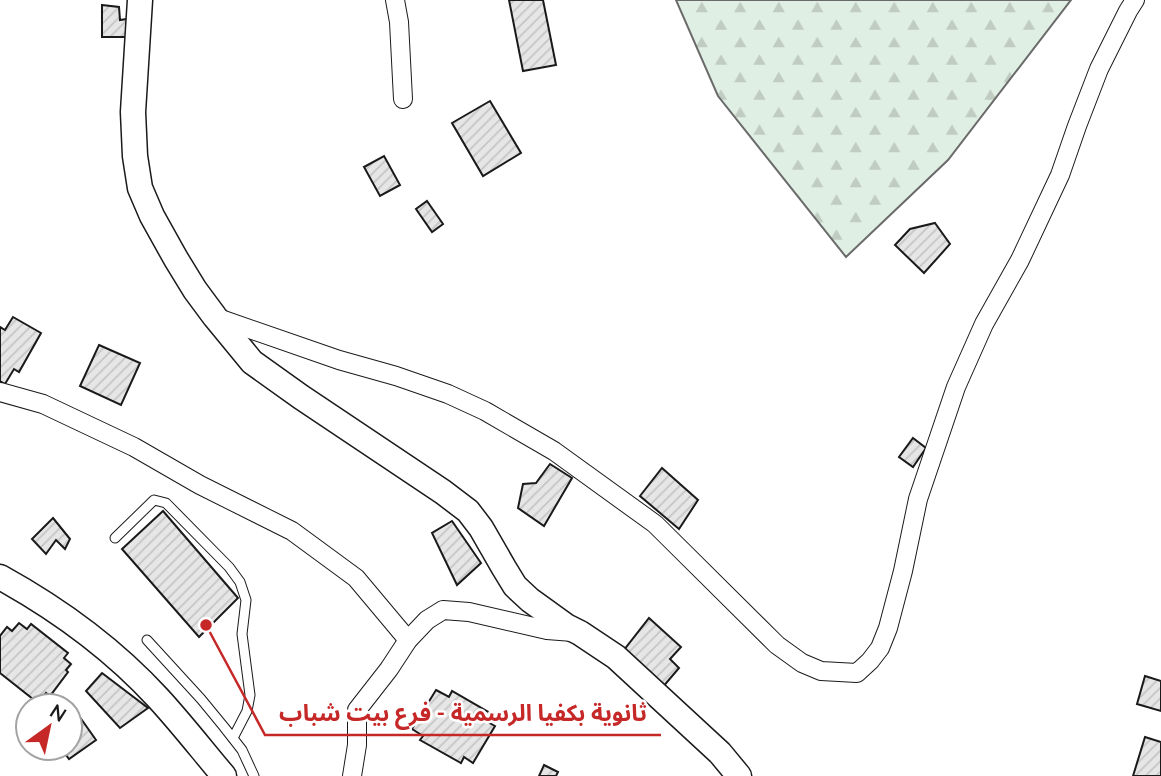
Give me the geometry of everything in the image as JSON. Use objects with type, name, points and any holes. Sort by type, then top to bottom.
[{"type":"street","points":[[140,0],[133,112],[140,188],[176,259],[215,317],[252,362],[468,511],[515,586],[551,616],[617,657],[720,753],[738,776]]},
{"type":"street","points":[[395,0],[400,22],[403,99]]},
{"type":"street","points":[[215,317],[448,394],[485,411],[554,452],[654,524],[777,645],[802,663],[821,671],[857,673],[880,648],[888,628],[918,499],[956,387],[984,324],[1020,260],[1060,175],[1099,69],[1135,0]]},
{"type":"street","points":[[0,392],[43,404],[135,447],[200,485],[292,531],[356,578],[408,640]]},
{"type":"street","points":[[0,577],[72,622],[119,660],[157,696],[224,776]]},
{"type":"street","points":[[352,776],[357,744],[356,710],[408,640],[427,620],[443,610],[469,612],[547,630],[580,633]]},
{"type":"lane","points":[[115,538],[154,500],[166,503],[240,582],[246,600],[242,634],[250,695],[247,711],[233,738]]},
{"type":"lane","points":[[147,640],[233,738],[254,776]]},
{"type":"green space","points":[[676,0],[1071,0],[948,160],[846,257],[718,96]]},
{"type":"building","points":[[509,0],[543,0],[556,65],[523,71]]},
{"type":"building","points":[[102,5],[119,7],[120,20],[127,19],[128,37],[102,37]]},
{"type":"building","points":[[490,101],[521,153],[483,176],[452,123]]},
{"type":"building","points":[[384,156],[400,185],[380,196],[364,167]]},
{"type":"building","points":[[427,201],[443,224],[432,232],[416,209]]},
{"type":"building","points":[[935,223],[950,244],[924,273],[895,245],[910,229]]},
{"type":"building","points":[[13,317],[41,333],[19,372],[14,369],[5,384],[0,381],[0,327],[5,330]]},
{"type":"building","points":[[99,345],[140,363],[121,405],[80,386]]},
{"type":"building","points":[[913,438],[926,448],[913,467],[899,457]]},
{"type":"building","points":[[550,464],[572,478],[544,526],[518,508],[523,484],[536,483]]},
{"type":"building","points":[[662,468],[698,500],[679,529],[640,496]]},
{"type":"building","points":[[163,511],[238,598],[199,637],[122,549]]},
{"type":"building","points":[[53,518],[70,539],[65,549],[56,540],[46,554],[32,539]]},
{"type":"building","points":[[452,521],[481,563],[457,585],[432,533]]},
{"type":"building","points":[[649,618],[681,647],[670,659],[679,668],[662,688],[624,650]]},
{"type":"building","points":[[19,623],[27,629],[31,624],[68,653],[64,658],[71,664],[66,670],[68,672],[53,692],[24,692],[0,673],[0,636],[7,627],[12,631]]},
{"type":"building","points":[[102,673],[148,708],[120,728],[86,691]]},
{"type":"building","points":[[1145,676],[1161,681],[1161,711],[1137,704]]},
{"type":"building","points":[[436,690],[449,697],[452,691],[490,713],[486,721],[495,726],[473,763],[464,757],[461,763],[420,740],[423,736],[412,729]]},
{"type":"building","points":[[84,723],[96,740],[84,748]]},
{"type":"building","points":[[1145,737],[1161,742],[1161,776],[1133,776]]},
{"type":"building","points":[[544,765],[558,772],[556,776],[539,776]]},
{"type":"place","name":"ثانوية بكفيا الرسمية - فرع بيت شباب","points":[[206,625]]}]
